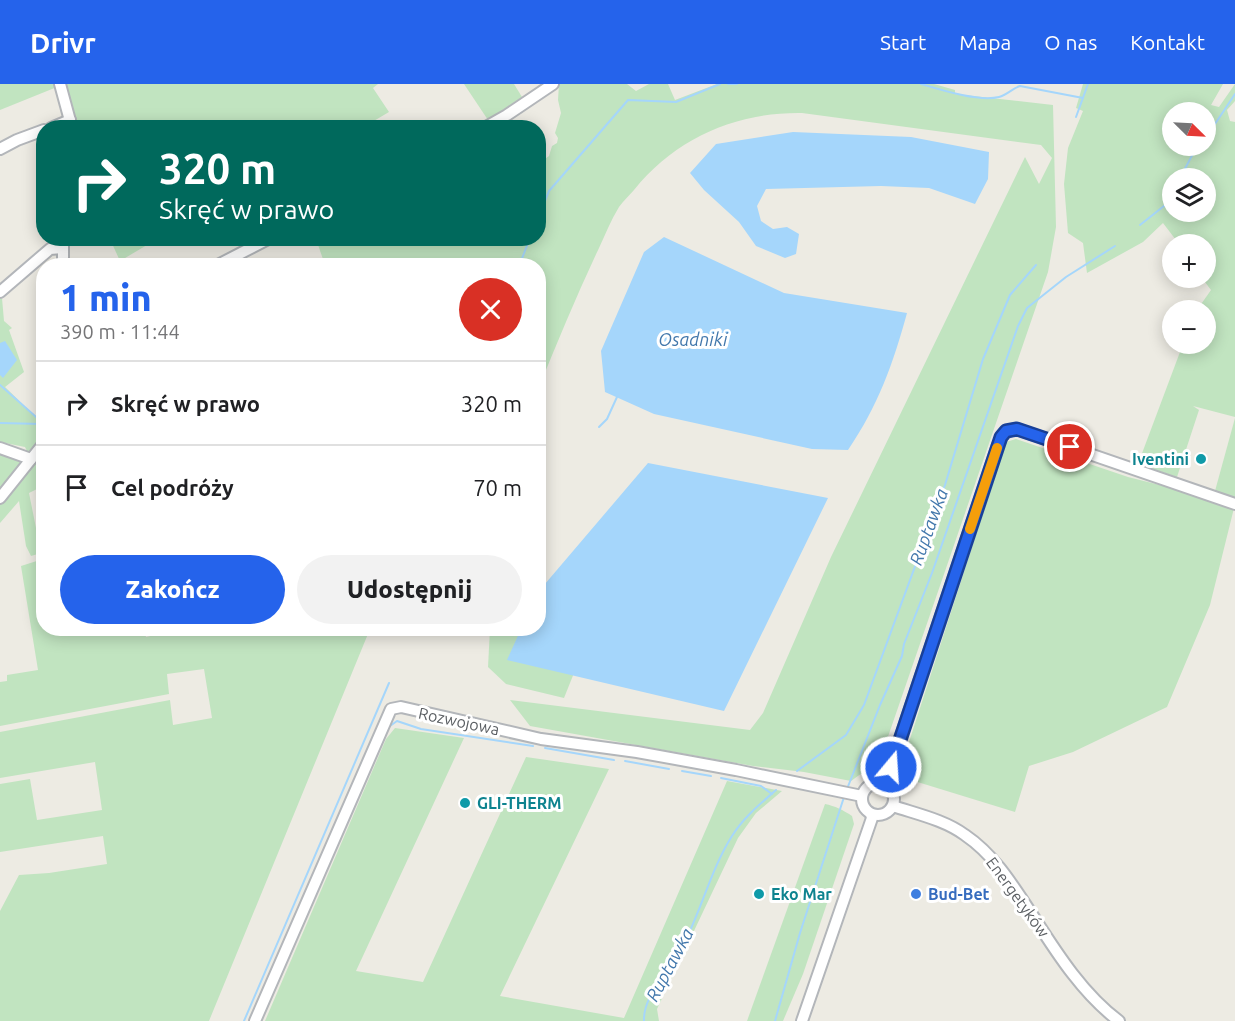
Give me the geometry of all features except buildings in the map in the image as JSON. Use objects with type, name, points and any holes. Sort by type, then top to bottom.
[{"type":"street","points":[[60,84],[70,120]]},
{"type":"street","points":[[498,120],[553,84]]},
{"type":"street","points":[[0,149],[36,133]]},
{"type":"street","points":[[40,258],[57,246]]},
{"type":"street","points":[[231,258],[255,246]]},
{"type":"street","points":[[0,292],[36,261]]},
{"type":"street","points":[[885,784],[998,445],[1006,431],[1017,429],[1235,504]]},
{"type":"street","points":[[0,448],[31,459]]},
{"type":"street","points":[[0,498],[36,453]]},
{"type":"street","name":"Rozwojowa","points":[[255,1021],[391,709],[401,707],[541,738],[637,752],[852,794]]},
{"type":"street","points":[[885,784],[894,796],[893,806],[886,814],[871,814],[852,794],[864,791],[871,785],[885,784]]},
{"type":"street","name":"Energetyków","points":[[893,806],[936,820],[964,834],[979,846],[1014,886],[1085,990],[1119,1021]]},
{"type":"street","points":[[802,1021],[869,829],[871,814]]},
{"type":"green space","points":[[0,84],[56,84],[57,87],[0,110]]},
{"type":"green space","points":[[64,84],[378,84],[373,88],[389,112],[375,120],[73,120]]},
{"type":"green space","points":[[464,84],[514,84],[522,97],[488,120]]},
{"type":"green space","points":[[559,84],[627,84],[636,91],[649,84],[668,84],[675,100],[717,84],[934,84],[955,90],[955,94],[1053,105],[1056,227],[1048,272],[880,760],[851,781],[530,726],[510,700],[750,730],[763,713],[831,557],[1025,157],[1039,184],[1052,158],[1041,145],[802,113],[754,117],[709,132],[669,156],[619,207],[583,283],[546,370],[546,258],[323,258],[318,246],[546,246],[546,158],[552,146],[557,143],[558,138],[555,133],[561,113],[558,100]]},
{"type":"green space","points":[[1083,84],[1223,84],[1213,102],[1162,102],[1162,156],[1216,156],[1216,106],[1219,107],[1235,84],[1235,101],[1227,110],[1230,121],[1235,122],[1235,417],[1193,406],[1199,410],[1177,477],[1138,464],[1179,354],[1216,354],[1216,300],[1204,300],[1211,290],[1210,288],[1216,288],[1216,234],[1171,234],[1163,223],[1143,242],[1087,273],[1083,243],[1068,233],[1064,184],[1068,148],[1083,111],[1076,108]]},
{"type":"green space","points":[[113,246],[145,246],[125,258],[119,258]]},
{"type":"green space","points":[[2,298],[4,321],[12,328],[9,330],[24,372],[5,387],[36,417],[36,447],[29,455],[25,447],[0,442],[0,299]]},
{"type":"green space","points":[[1235,418],[1235,500],[1215,491]]},
{"type":"green space","points":[[1016,439],[1128,477],[1235,504],[1210,605],[1167,707],[1073,752],[1029,766],[1015,812],[898,776],[1006,442]]},
{"type":"green space","points":[[0,452],[25,461],[0,490]]},
{"type":"green space","points":[[36,457],[36,490],[29,493],[36,528],[36,554],[31,556],[26,546],[19,501],[0,523],[0,502]]},
{"type":"green space","points":[[36,561],[36,636],[367,636],[209,1021],[0,1021],[0,911],[19,875],[107,864],[103,836],[0,852],[0,784],[30,779],[37,820],[102,810],[95,762],[0,778],[0,732],[170,700],[173,725],[212,718],[204,669],[167,674],[169,694],[0,726],[0,682],[7,681],[7,675],[38,670],[21,566]]},
{"type":"green space","points":[[490,636],[532,636],[574,673],[564,698],[506,684],[488,667]]},
{"type":"green space","points":[[395,728],[464,738],[356,971],[423,982],[526,757],[609,769],[500,996],[624,1018],[727,781],[782,791],[756,813],[738,838],[657,1009],[659,1021],[265,1021],[386,739]]},
{"type":"green space","points":[[825,804],[839,808],[852,816],[854,824],[803,974],[783,1021],[747,1021]]},
{"type":"water","points":[[793,132],[911,137],[989,152],[988,179],[975,204],[929,188],[881,186],[766,189],[757,206],[761,221],[773,229],[787,227],[799,234],[796,254],[785,258],[756,246],[739,222],[704,190],[690,173],[716,144]]},
{"type":"water","name":"Osadniki","points":[[664,237],[784,293],[907,313],[896,350],[876,401],[848,450],[812,449],[654,414],[605,392],[601,351],[644,252]]},
{"type":"water","points":[[5,341],[17,360],[3,378],[0,375],[0,343]]},
{"type":"water","points":[[648,463],[828,498],[724,711],[507,660],[518,636],[546,636],[546,583]]},
{"type":"waterway","points":[[546,198],[549,191],[628,100],[676,102],[720,84]]},
{"type":"waterway","points":[[728,84],[737,84]]},
{"type":"waterway","points":[[921,84],[960,95],[981,98],[999,97],[1020,86],[1083,98]]},
{"type":"waterway","name":"Ruptawka","points":[[1076,117],[1088,84]]},
{"type":"waterway","points":[[1216,122],[1235,94]]},
{"type":"waterway","points":[[1185,168],[1192,156]]},
{"type":"waterway","points":[[1140,225],[1162,208]]},
{"type":"waterway","points":[[522,258],[527,246]]},
{"type":"waterway","points":[[847,789],[902,656],[904,644],[932,573],[1018,326],[1027,308],[1066,277],[1115,246]]},
{"type":"waterway","name":"Ruptawka","points":[[797,771],[846,735],[864,705],[945,485],[983,359],[1010,295],[1036,265]]},
{"type":"waterway","points":[[0,385],[36,417]]},
{"type":"waterway","points":[[599,427],[607,419],[617,397]]},
{"type":"waterway","points":[[0,423],[36,424]]},
{"type":"waterway","points":[[244,1021],[389,683]]},
{"type":"waterway","points":[[390,726],[397,721],[421,729],[533,746]]},
{"type":"waterway","points":[[545,748],[614,760]]},
{"type":"waterway","points":[[625,761],[669,769]]},
{"type":"waterway","points":[[682,771],[711,776]]},
{"type":"waterway","points":[[721,778],[761,786],[772,794]]},
{"type":"waterway","name":"Ruptawka","points":[[644,1021],[651,995],[685,943],[724,850],[741,823],[776,790]]},
{"type":"waterway","points":[[775,1021],[800,933],[844,797]]},
{"type":"slow traffic","points":[[970,529],[997,448]]},
{"type":"place","name":"Iventini","points":[[1201,459]]},
{"type":"place","name":"GLI-THERM","points":[[465,803]]},
{"type":"place","name":"Eko Mar","points":[[759,894]]},
{"type":"place","name":"Bud-Bet","points":[[916,894]]},
{"type":"route","points":[[891,767],[1001,437],[1006,431],[1017,429],[1070,447]]}]
